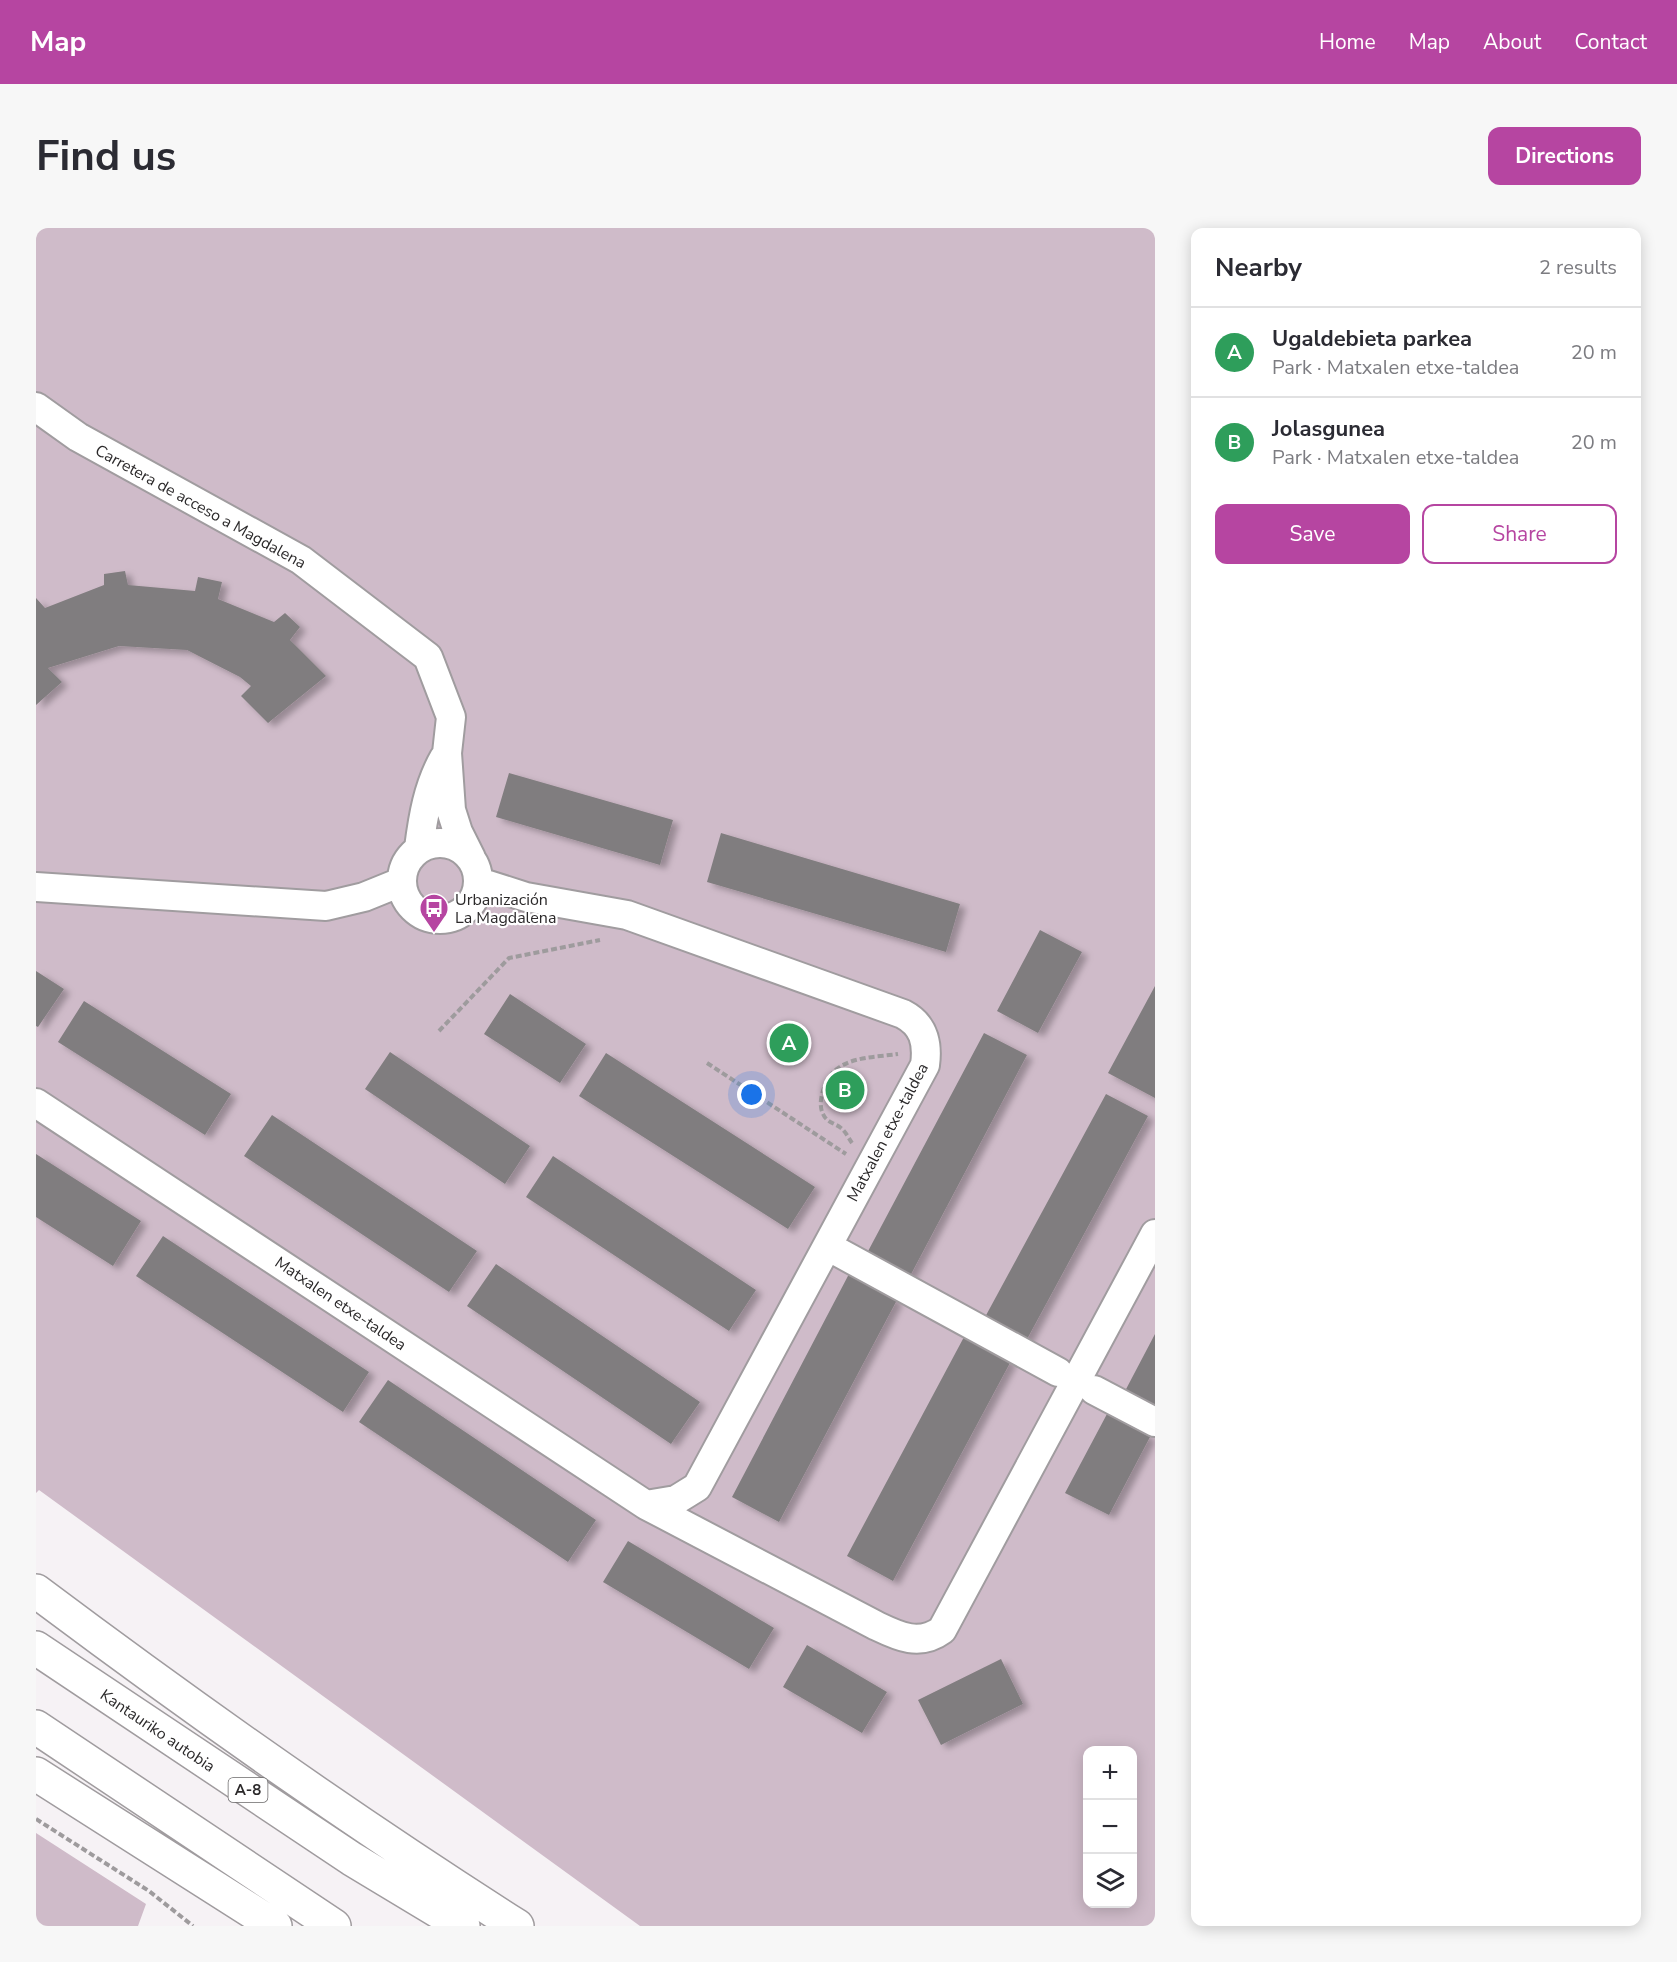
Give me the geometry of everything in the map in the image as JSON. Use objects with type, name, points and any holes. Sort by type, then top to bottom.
[{"type":"highway","points":[[36,1591],[165,1686],[310,1788],[517,1926]]},
{"type":"highway","name":"Kantauriko autobia","points":[[36,1648],[343,1853],[463,1926]]},
{"type":"highway","points":[[36,1727],[334,1926]]},
{"type":"highway","points":[[36,1774],[274,1926]]},
{"type":"street","name":"Carretera de acceso a Magdalena","points":[[36,407],[78,437],[301,560],[428,657],[451,717],[447,753],[452,810],[458,832],[475,870]]},
{"type":"street","name":"Carretera de acceso a Magdalena","points":[[419,848],[424,812],[436,771],[447,753]]},
{"type":"street","points":[[441,842],[453,844],[475,870],[476,894],[469,906],[459,914],[447,919],[434,919],[416,910],[404,895],[401,882],[406,863],[419,848],[441,842]]},
{"type":"street","name":"Matxalen etxe-taldea","points":[[475,870],[526,897],[627,915],[903,1014],[914,1020],[924,1036],[927,1050],[925,1065],[697,1487]]},
{"type":"street","points":[[36,887],[326,906],[364,897],[401,882]]},
{"type":"street","name":"Matxalen etxe-taldea","points":[[36,1103],[486,1400],[569,1452],[646,1505],[900,1637],[917,1640],[931,1638],[942,1630],[1155,1234]]},
{"type":"street","points":[[840,1253],[1059,1372]]},
{"type":"street","points":[[1094,1390],[1155,1422]]},
{"type":"street","points":[[646,1505],[676,1500],[697,1487],[698,1511],[714,1539]]},
{"type":"path","points":[[439,1031],[509,958],[621,936],[627,915]]},
{"type":"path","points":[[870,1169],[841,1128],[829,1122],[823,1114],[820,1099],[826,1079],[833,1069],[856,1060],[927,1050]]},
{"type":"path","points":[[707,1063],[870,1169]]},
{"type":"path","points":[[36,1819],[149,1891],[193,1926]]},
{"type":"shaded area","points":[[36,228],[1155,228],[1155,1926],[640,1926],[39,1490],[36,1493]]},
{"type":"shaded area","points":[[36,1833],[146,1904],[138,1926],[36,1926]]},
{"type":"building","points":[[125,571],[128,585],[195,591],[198,577],[222,582],[218,599],[274,622],[285,613],[300,627],[290,640],[326,676],[268,723],[241,696],[251,686],[240,677],[187,650],[119,646],[48,668],[62,682],[36,705],[36,598],[45,608],[104,585],[104,574]]},
{"type":"building","points":[[509,773],[673,820],[660,865],[496,817]]},
{"type":"building","points":[[721,833],[960,904],[946,952],[707,882]]},
{"type":"building","points":[[1040,930],[1082,952],[1038,1033],[997,1011]]},
{"type":"building","points":[[36,971],[64,989],[38,1027],[36,1026]]},
{"type":"building","points":[[1155,986],[1155,1098],[1108,1073]]},
{"type":"building","points":[[510,994],[586,1044],[560,1083],[484,1034]]},
{"type":"building","points":[[84,1001],[231,1094],[205,1135],[58,1042]]},
{"type":"building","points":[[984,1033],[1027,1055],[909,1278],[866,1255]]},
{"type":"building","points":[[390,1052],[530,1146],[505,1184],[365,1089]]},
{"type":"building","points":[[606,1053],[815,1187],[788,1229],[579,1096]]},
{"type":"building","points":[[1106,1094],[1148,1116],[1026,1341],[984,1319]]},
{"type":"building","points":[[272,1115],[477,1251],[449,1292],[244,1156]]},
{"type":"building","points":[[36,1154],[141,1221],[113,1266],[36,1217]]},
{"type":"building","points":[[553,1156],[756,1290],[729,1331],[526,1197]]},
{"type":"building","points":[[163,1236],[369,1372],[343,1412],[136,1276]]},
{"type":"building","points":[[496,1264],[700,1402],[671,1444],[467,1306]]},
{"type":"building","points":[[849,1274],[897,1300],[779,1522],[732,1497]]},
{"type":"building","points":[[1155,1334],[1155,1410],[1124,1393]]},
{"type":"building","points":[[964,1337],[1011,1361],[893,1581],[847,1556]]},
{"type":"building","points":[[388,1380],[596,1520],[568,1562],[359,1422]]},
{"type":"building","points":[[1107,1414],[1150,1437],[1109,1515],[1065,1493]]},
{"type":"building","points":[[628,1541],[774,1628],[749,1669],[603,1582]]},
{"type":"building","points":[[807,1645],[887,1692],[862,1733],[783,1687]]},
{"type":"building","points":[[1001,1659],[1023,1704],[941,1745],[918,1700]]},
{"type":"place","name":"Urbanización La Magdalena","points":[[434,934]]},
{"type":"place","name":"Ugaldebieta parkea","points":[[789,1043]]},
{"type":"place","name":"Jolasgunea","points":[[845,1090]]}]
